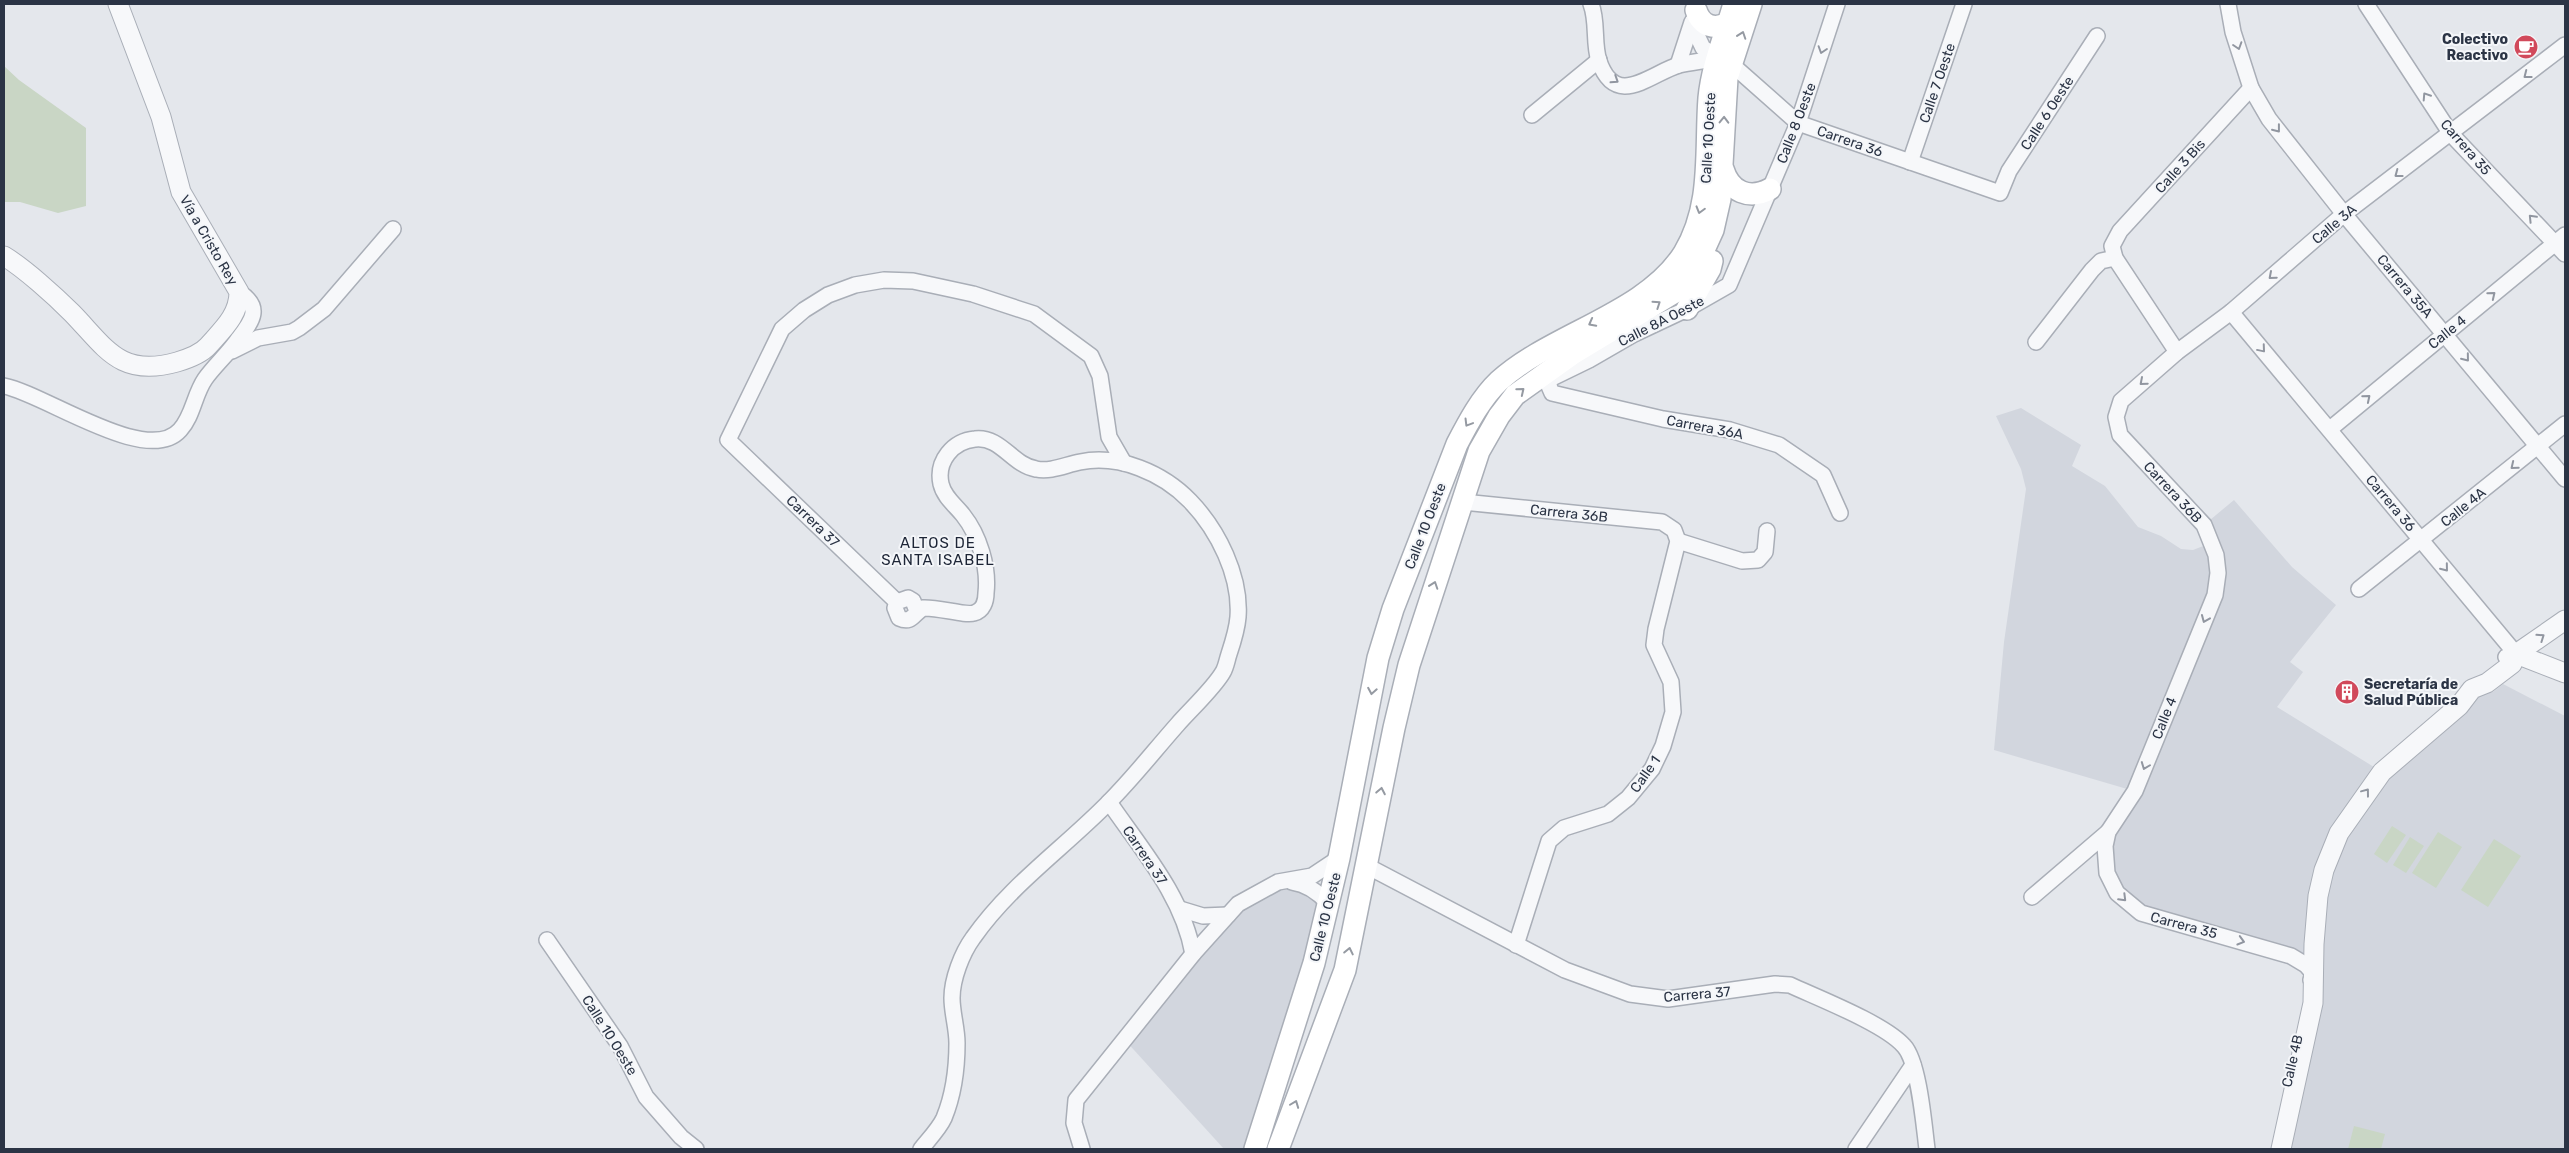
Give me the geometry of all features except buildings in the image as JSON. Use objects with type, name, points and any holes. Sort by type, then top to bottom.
[{"type":"main road","name":"Calle 10 Oeste","points":[[1255,1149],[1314,962],[1340,858],[1378,658],[1414,553],[1457,444],[1467,424],[1498,382],[1529,358],[1638,298],[1662,279],[1683,254],[1696,226],[1704,196],[1708,167],[1709,99],[1751,4]]},
{"type":"main road","points":[[1697,7],[1701,20],[1712,26],[1718,27],[1732,13]]},
{"type":"main road","name":"Calle 10 Oeste","points":[[1278,1149],[1345,970],[1394,728],[1422,619],[1463,502],[1469,477],[1483,442],[1499,416],[1515,396],[1574,353],[1675,292],[1698,263],[1712,230],[1720,199],[1723,169],[1724,62],[1732,13]]},
{"type":"main road","points":[[1723,169],[1726,179],[1741,193],[1750,195],[1770,189]]},
{"type":"main road","points":[[1687,310],[1710,269],[1713,250],[1712,230]]},
{"type":"main road","points":[[1414,553],[1413,571],[1397,610],[1396,618],[1400,625],[1408,629],[1417,626],[1422,619]]},
{"type":"main road","points":[[1378,658],[1384,649],[1389,647],[1399,650],[1405,658],[1393,711],[1394,728]]},
{"type":"main road","points":[[1298,1013],[1299,1020],[1307,1029],[1315,1030],[1322,1028],[1327,1022]]},
{"type":"street","name":"Vía a Cristo Rey","points":[[4,256],[71,312],[104,349],[119,360],[141,365],[163,366],[186,359],[206,349],[234,316],[239,305],[239,292],[180,192],[161,117],[118,4]]},
{"type":"street","points":[[1591,4],[1594,12],[1599,60],[1609,78],[1622,85],[1631,86],[1678,65],[1724,62]]},
{"type":"street","name":"Calle 8 Oeste","points":[[1748,240],[1798,123],[1837,4]]},
{"type":"street","name":"Calle 7 Oeste","points":[[1910,162],[1964,4]]},
{"type":"street","name":"Carrera 35A","points":[[2228,4],[2233,32],[2251,88],[2269,119],[2344,214],[2565,479]]},
{"type":"street","name":"Carrera 35","points":[[2366,4],[2450,134],[2562,244]]},
{"type":"street","points":[[1678,65],[1697,7]]},
{"type":"street","name":"Carrera 36","points":[[1697,7],[1694,29],[1697,39],[1703,48],[1737,69],[1798,123],[2000,193]]},
{"type":"street","name":"Calle 6 Oeste","points":[[2000,193],[2009,171],[2097,36]]},
{"type":"street","name":"Calle 3A","points":[[2116,417],[2121,401],[2177,352],[2231,312],[2344,214],[2565,45]]},
{"type":"street","points":[[1532,115],[1599,60]]},
{"type":"street","name":"Calle 3 Bis","points":[[2114,252],[2120,231],[2251,88]]},
{"type":"street","points":[[226,354],[258,338],[292,332],[299,328],[324,309],[393,228]]},
{"type":"street","name":"Calle 8A Oeste","points":[[1550,379],[1589,360],[1634,334],[1687,310],[1729,284],[1748,240]]},
{"type":"street","name":"Calle 4","points":[[2330,429],[2445,333],[2562,244]]},
{"type":"street","points":[[2036,342],[2092,270],[2114,252],[2177,352]]},
{"type":"street","name":"Carrera 37","points":[[884,280],[913,281],[973,294],[1034,314],[1091,356],[1100,376],[1109,437],[1124,463],[1103,460],[1082,461],[1057,468],[1039,470],[1016,462],[996,442],[981,438],[966,440],[956,445],[942,464],[941,483],[948,499],[969,524],[982,554],[986,573],[985,602],[980,610],[973,614],[931,608],[917,612],[910,620],[899,618],[895,608],[897,602],[728,440],[782,329],[804,310],[828,295],[856,285],[884,280]]},
{"type":"street","points":[[4,386],[58,406],[96,426],[155,442],[170,440],[180,430],[204,380],[250,325],[253,306],[251,300],[239,292]]},
{"type":"street","name":"Carrera 36","points":[[2231,312],[2516,654],[2565,673]]},
{"type":"street","name":"Carrera 36A","points":[[1550,379],[1549,386],[1552,393],[1663,419],[1730,430],[1779,445],[1823,475],[1840,513]]},
{"type":"street","name":"Carrera 36B","points":[[2116,417],[2120,435],[2204,525],[2216,555],[2218,573]]},
{"type":"street","name":"Calle 4A","points":[[2359,589],[2565,424]]},
{"type":"street","points":[[921,1149],[943,1120],[953,1082],[957,1042],[952,996],[959,967],[971,940],[1002,902],[1109,802],[1223,673],[1237,631],[1239,613],[1232,573],[1219,541],[1200,512],[1167,482],[1145,470],[1124,463]]},
{"type":"street","name":"Carrera 36B","points":[[1463,502],[1662,522],[1676,535],[1742,561],[1758,560],[1765,552],[1767,531]]},
{"type":"street","name":"Calle 1","points":[[1516,945],[1549,841],[1564,828],[1608,814],[1628,798],[1652,769],[1663,746],[1672,712],[1671,682],[1654,645],[1676,535]]},
{"type":"street","name":"Calle 4","points":[[2105,860],[2108,832],[2135,791],[2215,594],[2218,573]]},
{"type":"street","name":"Calle 4B","points":[[2281,1149],[2313,1003],[2314,949],[2318,896],[2324,870],[2334,843],[2351,812],[2382,772],[2458,706],[2472,690],[2487,683],[2512,664],[2516,654],[2565,620]]},
{"type":"street","name":"Carrera 37","points":[[1109,802],[1180,909],[1188,931],[1193,954]]},
{"type":"street","points":[[2032,897],[2108,832]]},
{"type":"street","points":[[1082,1149],[1074,1123],[1076,1100],[1193,954],[1228,914],[1251,896],[1278,882],[1312,876],[1340,858]]},
{"type":"street","name":"Carrera 35","points":[[2105,860],[2107,873],[2117,893],[2141,913],[2291,956],[2306,965],[2313,973]]},
{"type":"street","name":"Carrera 37","points":[[1366,866],[1565,970],[1630,994],[1668,999],[1775,984],[1790,985],[1882,1029],[1905,1046],[1913,1065],[1927,1149]]},
{"type":"street","points":[[1278,882],[1294,882],[1308,886],[1320,894],[1328,904]]},
{"type":"street","points":[[1180,909],[1203,916],[1228,914]]},
{"type":"street","name":"Calle 10 Oeste","points":[[547,940],[620,1046],[646,1097],[681,1137],[696,1149]]},
{"type":"street","name":"Carrera 35","points":[[2291,956],[2314,949]]},
{"type":"street","name":"Calle 4B","points":[[2272,1149],[2313,973]]},
{"type":"street","points":[[1856,1149],[1913,1065]]},
{"type":"shaded area","points":[[2021,408],[2081,445],[2072,466],[2105,486],[2138,527],[2161,536],[2181,549],[2193,550],[2211,543],[2204,525],[2234,500],[2292,567],[2336,605],[2290,662],[2303,672],[2277,707],[2382,772],[2478,685],[2493,692],[2503,684],[2565,716],[2565,1149],[2281,1149],[2313,1003],[2306,965],[2124,901],[2105,846],[2134,791],[1994,750],[2004,642],[2026,489],[2021,469],[1996,416]]},
{"type":"shaded area","points":[[1294,882],[1328,903],[1255,1149],[1224,1149],[1124,1039],[1228,914]]},
{"type":"green space","points":[[4,66],[19,80],[86,128],[86,206],[58,213],[20,202],[4,202]]},
{"type":"green space","points":[[2392,826],[2406,835],[2387,863],[2374,854]]},
{"type":"green space","points":[[2438,832],[2462,847],[2436,888],[2412,873]]},
{"type":"green space","points":[[2410,837],[2424,846],[2406,873],[2393,865]]},
{"type":"green space","points":[[2494,839],[2521,856],[2488,907],[2461,890]]},
{"type":"green space","points":[[2354,1126],[2385,1134],[2381,1149],[2348,1149]]},
{"type":"place","name":"Colectivo Reactivo","points":[[2526,47]]},
{"type":"place","name":"Secretaría de Salud Pública","points":[[2347,692]]},
{"type":"district","name":"ALTOS DE SANTA ISABEL","points":[[938,552]]}]
